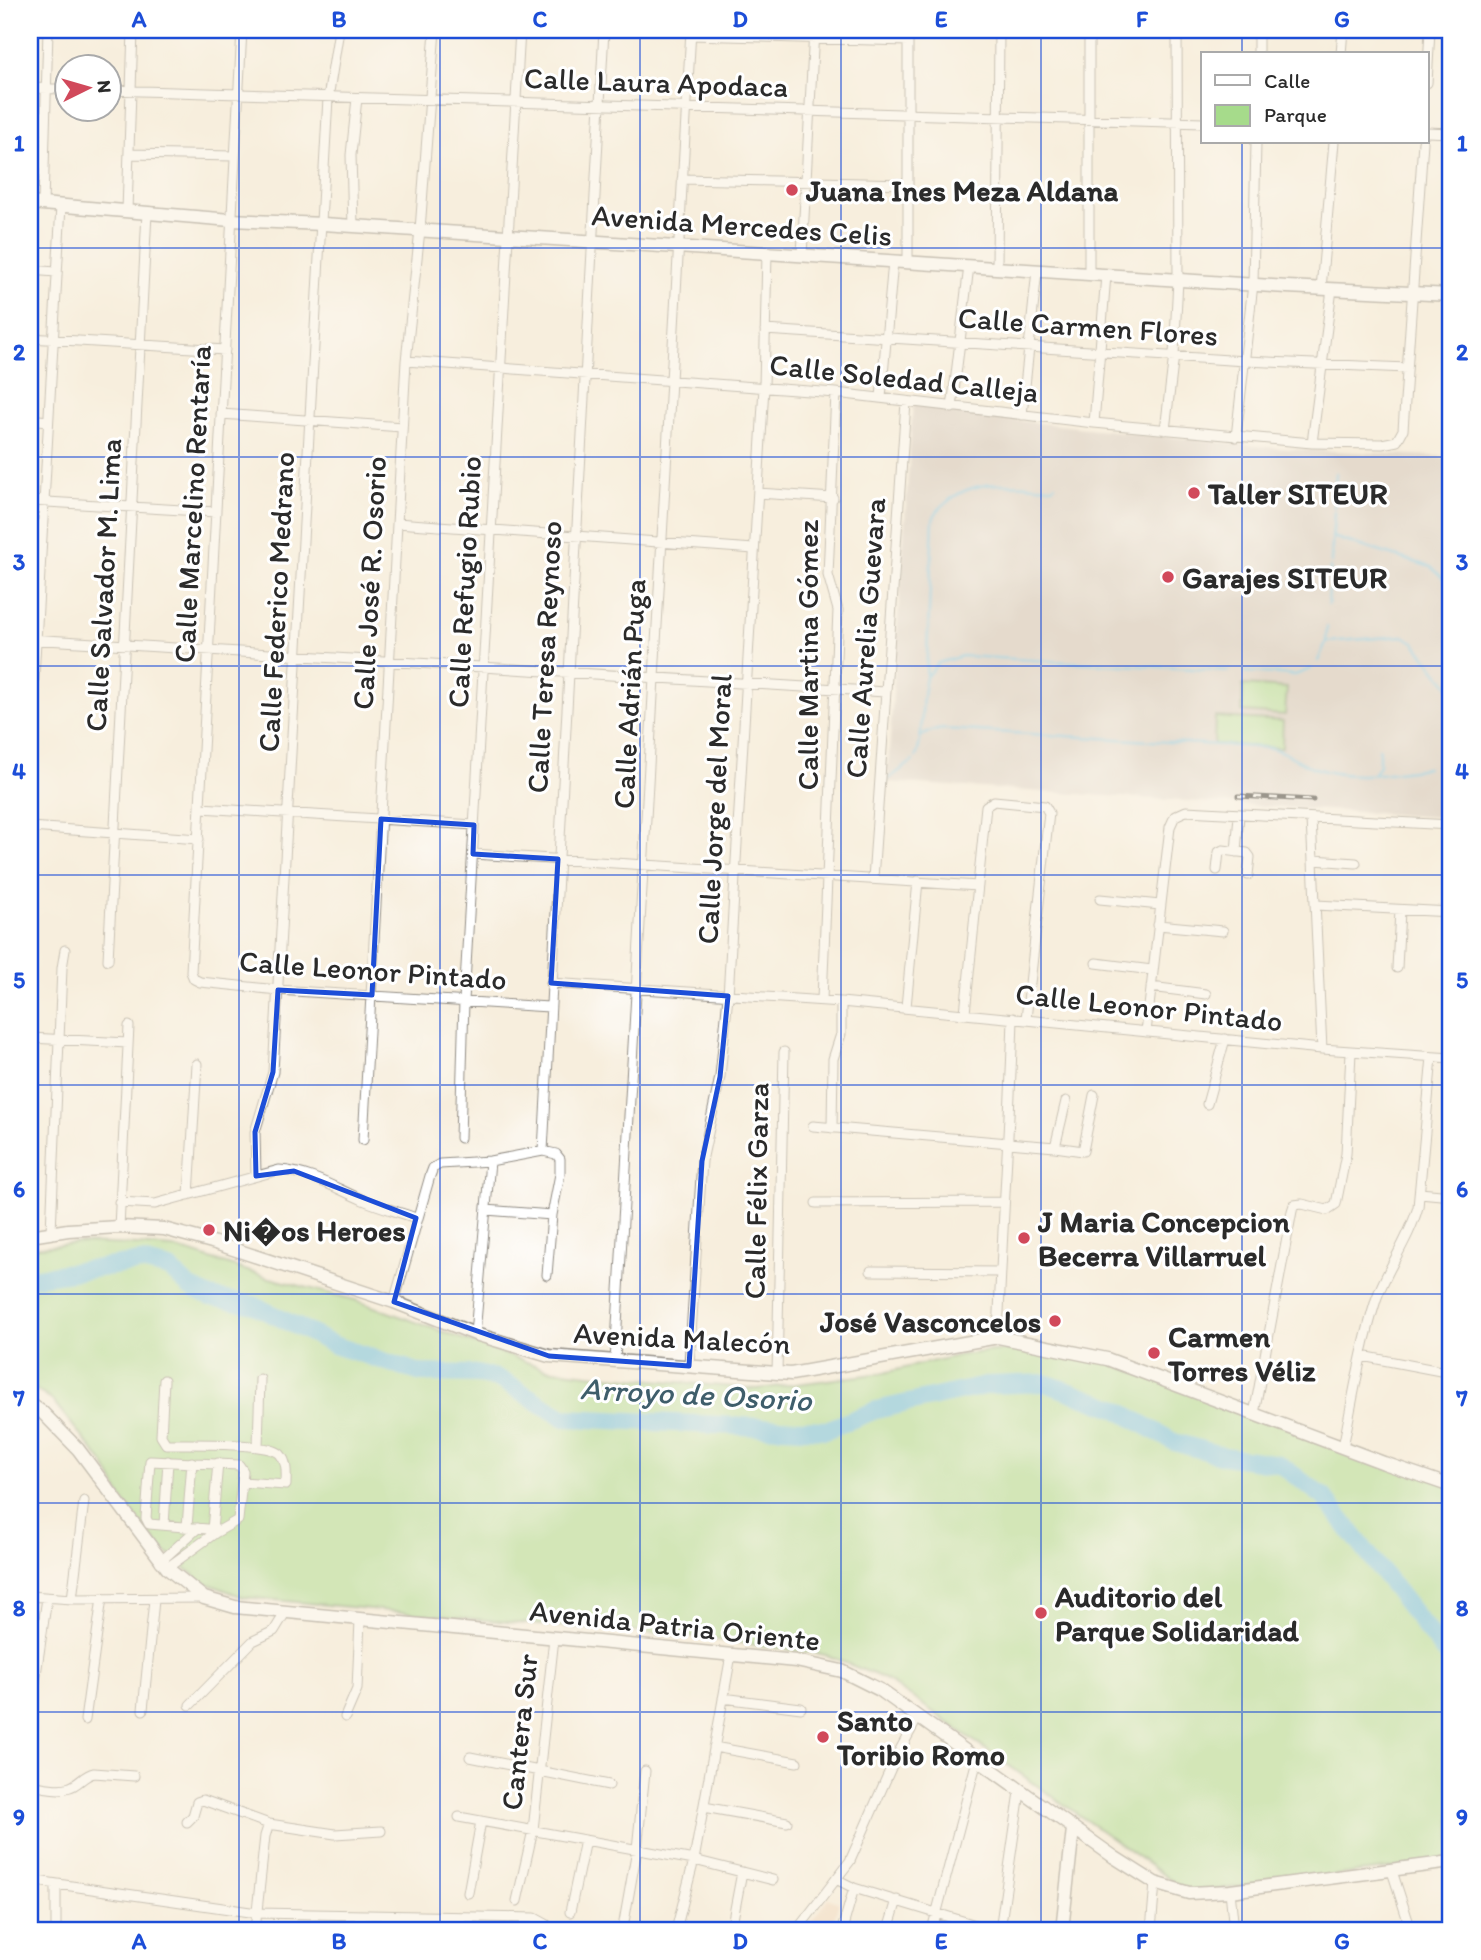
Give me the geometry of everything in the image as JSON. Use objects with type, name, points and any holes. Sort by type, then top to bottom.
[{"type":"street","points":[[43,204],[48,30]]},
{"type":"street","points":[[127,211],[133,30]]},
{"type":"street","name":"Calle Marcelino Rentaría","points":[[194,979],[191,972],[242,30]]},
{"type":"street","name":"Calle Federico Medrano","points":[[256,1176],[255,1132],[273,1072],[312,421],[328,97],[339,30]]},
{"type":"street","name":"Calle José R. Osorio","points":[[363,1140],[406,361],[420,230],[435,30]]},
{"type":"street","name":"Calle Refugio Rubio","points":[[460,1138],[464,1001],[520,30]]},
{"type":"street","name":"Calle Teresa Reynoso","points":[[543,1150],[604,30]]},
{"type":"street","points":[[908,30],[908,262]]},
{"type":"street","points":[[997,268],[999,30]]},
{"type":"street","points":[[1089,30],[1089,274]]},
{"type":"street","points":[[1165,430],[1174,355],[1178,280],[1177,30]]},
{"type":"street","points":[[1258,30],[1258,52]]},
{"type":"street","points":[[1341,52],[1343,30]]},
{"type":"street","points":[[1428,65],[1430,30]]},
{"type":"street","points":[[690,32],[814,34],[908,41]]},
{"type":"street","name":"Calle Adrián Puga","points":[[615,1361],[690,32]]},
{"type":"street","points":[[802,255],[814,34]]},
{"type":"street","points":[[30,88],[52,88]]},
{"type":"street","name":"Calle Laura Apodaca","points":[[122,91],[1201,123]]},
{"type":"street","points":[[353,226],[351,155],[357,99]]},
{"type":"street","points":[[1428,132],[1451,133]]},
{"type":"street","points":[[1236,437],[1253,285],[1256,144]]},
{"type":"street","points":[[1312,443],[1322,364],[1334,144]]},
{"type":"street","points":[[1407,368],[1423,144]]},
{"type":"street","points":[[129,155],[234,156]]},
{"type":"street","points":[[682,179],[908,184]]},
{"type":"street","name":"Avenida Mercedes Celis","points":[[30,203],[230,220],[1253,285],[1451,295]]},
{"type":"street","points":[[30,746],[35,570],[44,501],[61,206]]},
{"type":"street","name":"Calle Salvador M. Lima","points":[[108,960],[147,213]]},
{"type":"street","name":"Calle Jorge del Moral","points":[[689,1366],[702,1161],[720,1077],[728,996],[764,387],[767,253]]},
{"type":"street","points":[[881,398],[893,261]]},
{"type":"street","points":[[952,408],[969,266]]},
{"type":"street","points":[[30,270],[56,272]]},
{"type":"street","points":[[1022,415],[1038,270]]},
{"type":"street","points":[[1094,423],[1106,275]]},
{"type":"street","name":"Calle Carmen Flores","points":[[765,330],[1245,361],[1407,368]]},
{"type":"street","points":[[30,338],[225,350]]},
{"type":"street","name":"Calle Soledad Calleja","points":[[406,361],[836,393],[952,408],[1236,437],[1312,443],[1382,444],[1397,441],[1403,430],[1407,368]]},
{"type":"street","name":"Calle Martina Gómez","points":[[822,1000],[838,610],[828,575],[836,393]]},
{"type":"street","name":"Calle Aurelia Guevara","points":[[873,878],[906,402]]},
{"type":"street","points":[[221,414],[402,427]]},
{"type":"street","points":[[30,419],[48,421]]},
{"type":"street","points":[[758,493],[833,498]]},
{"type":"street","points":[[30,501],[216,512]]},
{"type":"street","points":[[397,523],[754,550]]},
{"type":"street","points":[[33,639],[886,692]]},
{"type":"street","points":[[965,1013],[986,806],[994,801],[1045,806],[1049,813],[1026,1019]]},
{"type":"street","points":[[201,808],[474,825]]},
{"type":"street","points":[[1146,1032],[1170,827],[1175,816],[1186,811],[1451,825]]},
{"type":"street","points":[[1236,852],[1239,815]]},
{"type":"street","points":[[1311,819],[1322,1049]]},
{"type":"street","points":[[30,827],[199,839]]},
{"type":"street","points":[[1217,870],[1219,852],[1223,850],[1247,853],[1250,857],[1248,875]]},
{"type":"street","points":[[473,854],[978,886]]},
{"type":"street","points":[[1314,860],[1356,863]]},
{"type":"street","points":[[906,1007],[918,881]]},
{"type":"street","points":[[1100,899],[1160,905]]},
{"type":"street","points":[[1316,905],[1451,912]]},
{"type":"street","points":[[1397,968],[1400,910]]},
{"type":"street","points":[[1158,925],[1223,930]]},
{"type":"street","points":[[51,1232],[64,954]]},
{"type":"street","points":[[1096,963],[1152,970]]},
{"type":"street","name":"Calle Leonor Pintado","points":[[194,979],[200,982],[278,989],[549,1007]]},
{"type":"street","name":"Calle Leonor Pintado","points":[[551,984],[822,1000],[1351,1052],[1451,1058]]},
{"type":"street","points":[[1151,986],[1206,994]]},
{"type":"street","points":[[832,1128],[832,1059],[841,1034],[841,1002]]},
{"type":"street","points":[[998,1336],[1004,1202],[1010,1143],[1013,1018]]},
{"type":"street","points":[[118,1227],[129,1026]]},
{"type":"street","points":[[30,1038],[128,1043]]},
{"type":"street","points":[[1207,1104],[1225,1039]]},
{"type":"street","name":"Calle Félix Garza","points":[[777,1373],[784,1052]]},
{"type":"street","points":[[1254,1414],[1294,1205],[1302,1204],[1327,1210],[1336,1204],[1346,1154],[1351,1052]]},
{"type":"street","points":[[1343,1447],[1377,1298],[1413,1226],[1420,1193],[1433,1057]]},
{"type":"street","points":[[189,1195],[197,1064]]},
{"type":"street","points":[[813,1126],[1083,1151],[1094,1094]]},
{"type":"street","points":[[1055,1147],[1066,1101]]},
{"type":"street","points":[[394,1302],[416,1218],[433,1168],[440,1164],[490,1161],[543,1150],[551,1151],[560,1159],[547,1275]]},
{"type":"street","points":[[475,1334],[490,1161]]},
{"type":"street","points":[[119,1202],[155,1204],[278,1170],[294,1171],[416,1218]]},
{"type":"street","points":[[1420,1193],[1451,1196]]},
{"type":"street","points":[[816,1203],[1004,1202]]},
{"type":"street","points":[[486,1210],[552,1215]]},
{"type":"street","name":"Avenida Malecón","points":[[30,1236],[118,1227],[164,1229],[212,1242],[394,1302],[475,1334],[549,1356],[791,1374],[998,1336],[1107,1359],[1451,1486]]},
{"type":"street","points":[[871,1271],[1001,1272]]},
{"type":"street","points":[[1362,1356],[1451,1370]]},
{"type":"street","points":[[258,1446],[260,1379]]},
{"type":"street","points":[[164,1380],[161,1436],[166,1444],[258,1446],[271,1448],[280,1454],[286,1468],[286,1485],[242,1482]]},
{"type":"street","name":"Avenida Patria Oriente","points":[[30,1404],[42,1412],[78,1449],[164,1565],[204,1598]]},
{"type":"street","points":[[164,1565],[192,1549],[216,1530],[238,1520],[243,1471],[239,1465],[153,1460],[148,1465],[149,1524],[216,1530]]},
{"type":"street","points":[[164,1525],[168,1461]]},
{"type":"street","points":[[187,1527],[192,1462]]},
{"type":"street","points":[[216,1530],[218,1464]]},
{"type":"street","points":[[72,1599],[84,1502]]},
{"type":"street","points":[[164,1565],[183,1541],[198,1528]]},
{"type":"street","points":[[183,1541],[192,1549]]},
{"type":"street","name":"Avenida Patria Oriente","points":[[30,1596],[154,1600],[204,1598],[236,1607],[285,1613],[796,1661],[842,1671],[880,1690],[1020,1792],[1155,1883],[1189,1893],[1230,1891],[1451,1863]]},
{"type":"street","points":[[30,1716],[47,1598]]},
{"type":"street","points":[[85,1720],[102,1598]]},
{"type":"street","points":[[142,1710],[154,1600]]},
{"type":"street","points":[[190,1705],[253,1641],[274,1631],[285,1613]]},
{"type":"street","points":[[345,1717],[357,1689],[360,1620]]},
{"type":"street","name":"Cantera Sur","points":[[517,1901],[533,1830],[554,1638]]},
{"type":"street","points":[[676,1930],[694,1860],[730,1655]]},
{"type":"street","points":[[723,1698],[801,1708]]},
{"type":"street","points":[[797,1930],[858,1845],[894,1761],[918,1717]]},
{"type":"street","points":[[714,1747],[797,1762]]},
{"type":"street","points":[[470,1757],[609,1785]]},
{"type":"street","points":[[932,1930],[977,1760]]},
{"type":"street","points":[[624,1922],[637,1849],[645,1771]]},
{"type":"street","points":[[30,1785],[69,1787],[94,1773],[134,1776]]},
{"type":"street","points":[[1000,1930],[1020,1792]]},
{"type":"street","points":[[187,1822],[193,1816],[197,1802],[203,1800],[269,1824],[335,1834],[381,1831]]},
{"type":"street","points":[[704,1807],[788,1822]]},
{"type":"street","points":[[459,1817],[694,1860],[773,1880]]},
{"type":"street","points":[[468,1893],[481,1821]]},
{"type":"street","points":[[255,1930],[265,1836],[269,1824]]},
{"type":"street","points":[[1062,1930],[1073,1829]]},
{"type":"street","points":[[570,1912],[585,1840]]},
{"type":"street","points":[[1392,1871],[1411,1930]]},
{"type":"street","points":[[731,1930],[742,1872]]},
{"type":"street","points":[[836,1879],[855,1888],[992,1930]]},
{"type":"street","points":[[30,1880],[257,1913],[535,1918],[548,1927]]},
{"type":"street","points":[[1151,1930],[1155,1883]]},
{"type":"street","points":[[56,1884],[57,1930]]},
{"type":"street","points":[[842,1930],[855,1888]]},
{"type":"street","points":[[1230,1891],[1234,1930]]},
{"type":"street","points":[[888,1930],[897,1900]]},
{"type":"street","points":[[388,1916],[388,1930]]},
{"type":"highlighted area","points":[[381,819],[474,825],[473,854],[558,859],[551,983],[728,996],[720,1077],[702,1161],[689,1366],[549,1356],[394,1302],[416,1218],[294,1171],[256,1176],[255,1132],[273,1072],[278,990],[372,995]]},
{"type":"shaded area","points":[[913,403],[973,416],[1276,448],[1451,457],[1451,818],[887,782]]},
{"type":"shaded area","points":[[828,1898],[839,1903],[831,1930],[805,1930]]},
{"type":"green space","points":[[1243,685],[1287,688],[1285,715],[1242,712]]},
{"type":"green space","points":[[1215,717],[1283,721],[1282,748],[1214,744]]},
{"type":"green space","points":[[79,1243],[173,1248],[266,1277],[355,1300],[546,1369],[597,1375],[757,1389],[883,1373],[960,1355],[992,1351],[1087,1355],[1451,1483],[1451,1861],[1189,1893],[883,1678],[826,1655],[690,1636],[243,1597],[201,1581],[161,1548],[124,1502],[105,1465],[53,1401],[30,1386],[30,1248]]},
{"type":"waterway","points":[[1335,486],[1336,473]]},
{"type":"waterway","points":[[916,757],[926,678],[935,515],[958,494],[970,489],[996,484],[1055,485]]},
{"type":"waterway","points":[[1335,491],[1335,496]]},
{"type":"waterway","points":[[1334,501],[1334,507]]},
{"type":"waterway","points":[[1331,563],[1334,512]]},
{"type":"waterway","points":[[1332,537],[1431,567],[1444,579],[1451,599]]},
{"type":"waterway","points":[[1330,568],[1330,573]]},
{"type":"waterway","points":[[1329,583],[1330,579]]},
{"type":"waterway","points":[[1328,604],[1329,590]]},
{"type":"waterway","points":[[1318,661],[1326,642],[1327,627]]},
{"type":"waterway","points":[[1326,642],[1403,636],[1414,642],[1451,689]]},
{"type":"waterway","points":[[926,677],[938,663],[962,656],[1229,671]]},
{"type":"waterway","points":[[1245,672],[1295,675],[1311,669]]},
{"type":"waterway","points":[[920,737],[931,731],[944,729],[1271,748],[1315,768],[1357,775],[1427,768]]},
{"type":"waterway","points":[[1445,743],[1451,732]]},
{"type":"waterway","points":[[1373,775],[1379,765],[1379,748]]},
{"type":"waterway","points":[[887,780],[913,761]]},
{"type":"waterway","name":"Arroyo de Osorio","points":[[30,1278],[141,1262],[170,1269],[189,1287],[210,1297],[254,1305],[334,1345],[421,1373],[477,1374],[499,1379],[565,1418],[826,1430],[876,1410],[990,1385],[1045,1383],[1115,1408],[1174,1442],[1224,1456],[1279,1464],[1324,1497],[1451,1661]]},
{"type":"railway","points":[[1238,796],[1313,800]]},
{"type":"place","name":"Juana Ines Meza Aldana","points":[[792,190]]},
{"type":"place","name":"Taller SITEUR","points":[[1194,493]]},
{"type":"place","name":"Garajes SITEUR","points":[[1168,577]]},
{"type":"place","name":"Ni�os Heroes","points":[[209,1230]]},
{"type":"place","name":"J Maria Concepcion Becerra Villarruel","points":[[1024,1238]]},
{"type":"place","name":"José Vasconcelos","points":[[1055,1321]]},
{"type":"place","name":"Carmen Torres Véliz","points":[[1154,1353]]},
{"type":"place","name":"Auditorio del Parque Solidaridad","points":[[1041,1613]]},
{"type":"place","name":"Santo Toribio Romo","points":[[823,1737]]}]
